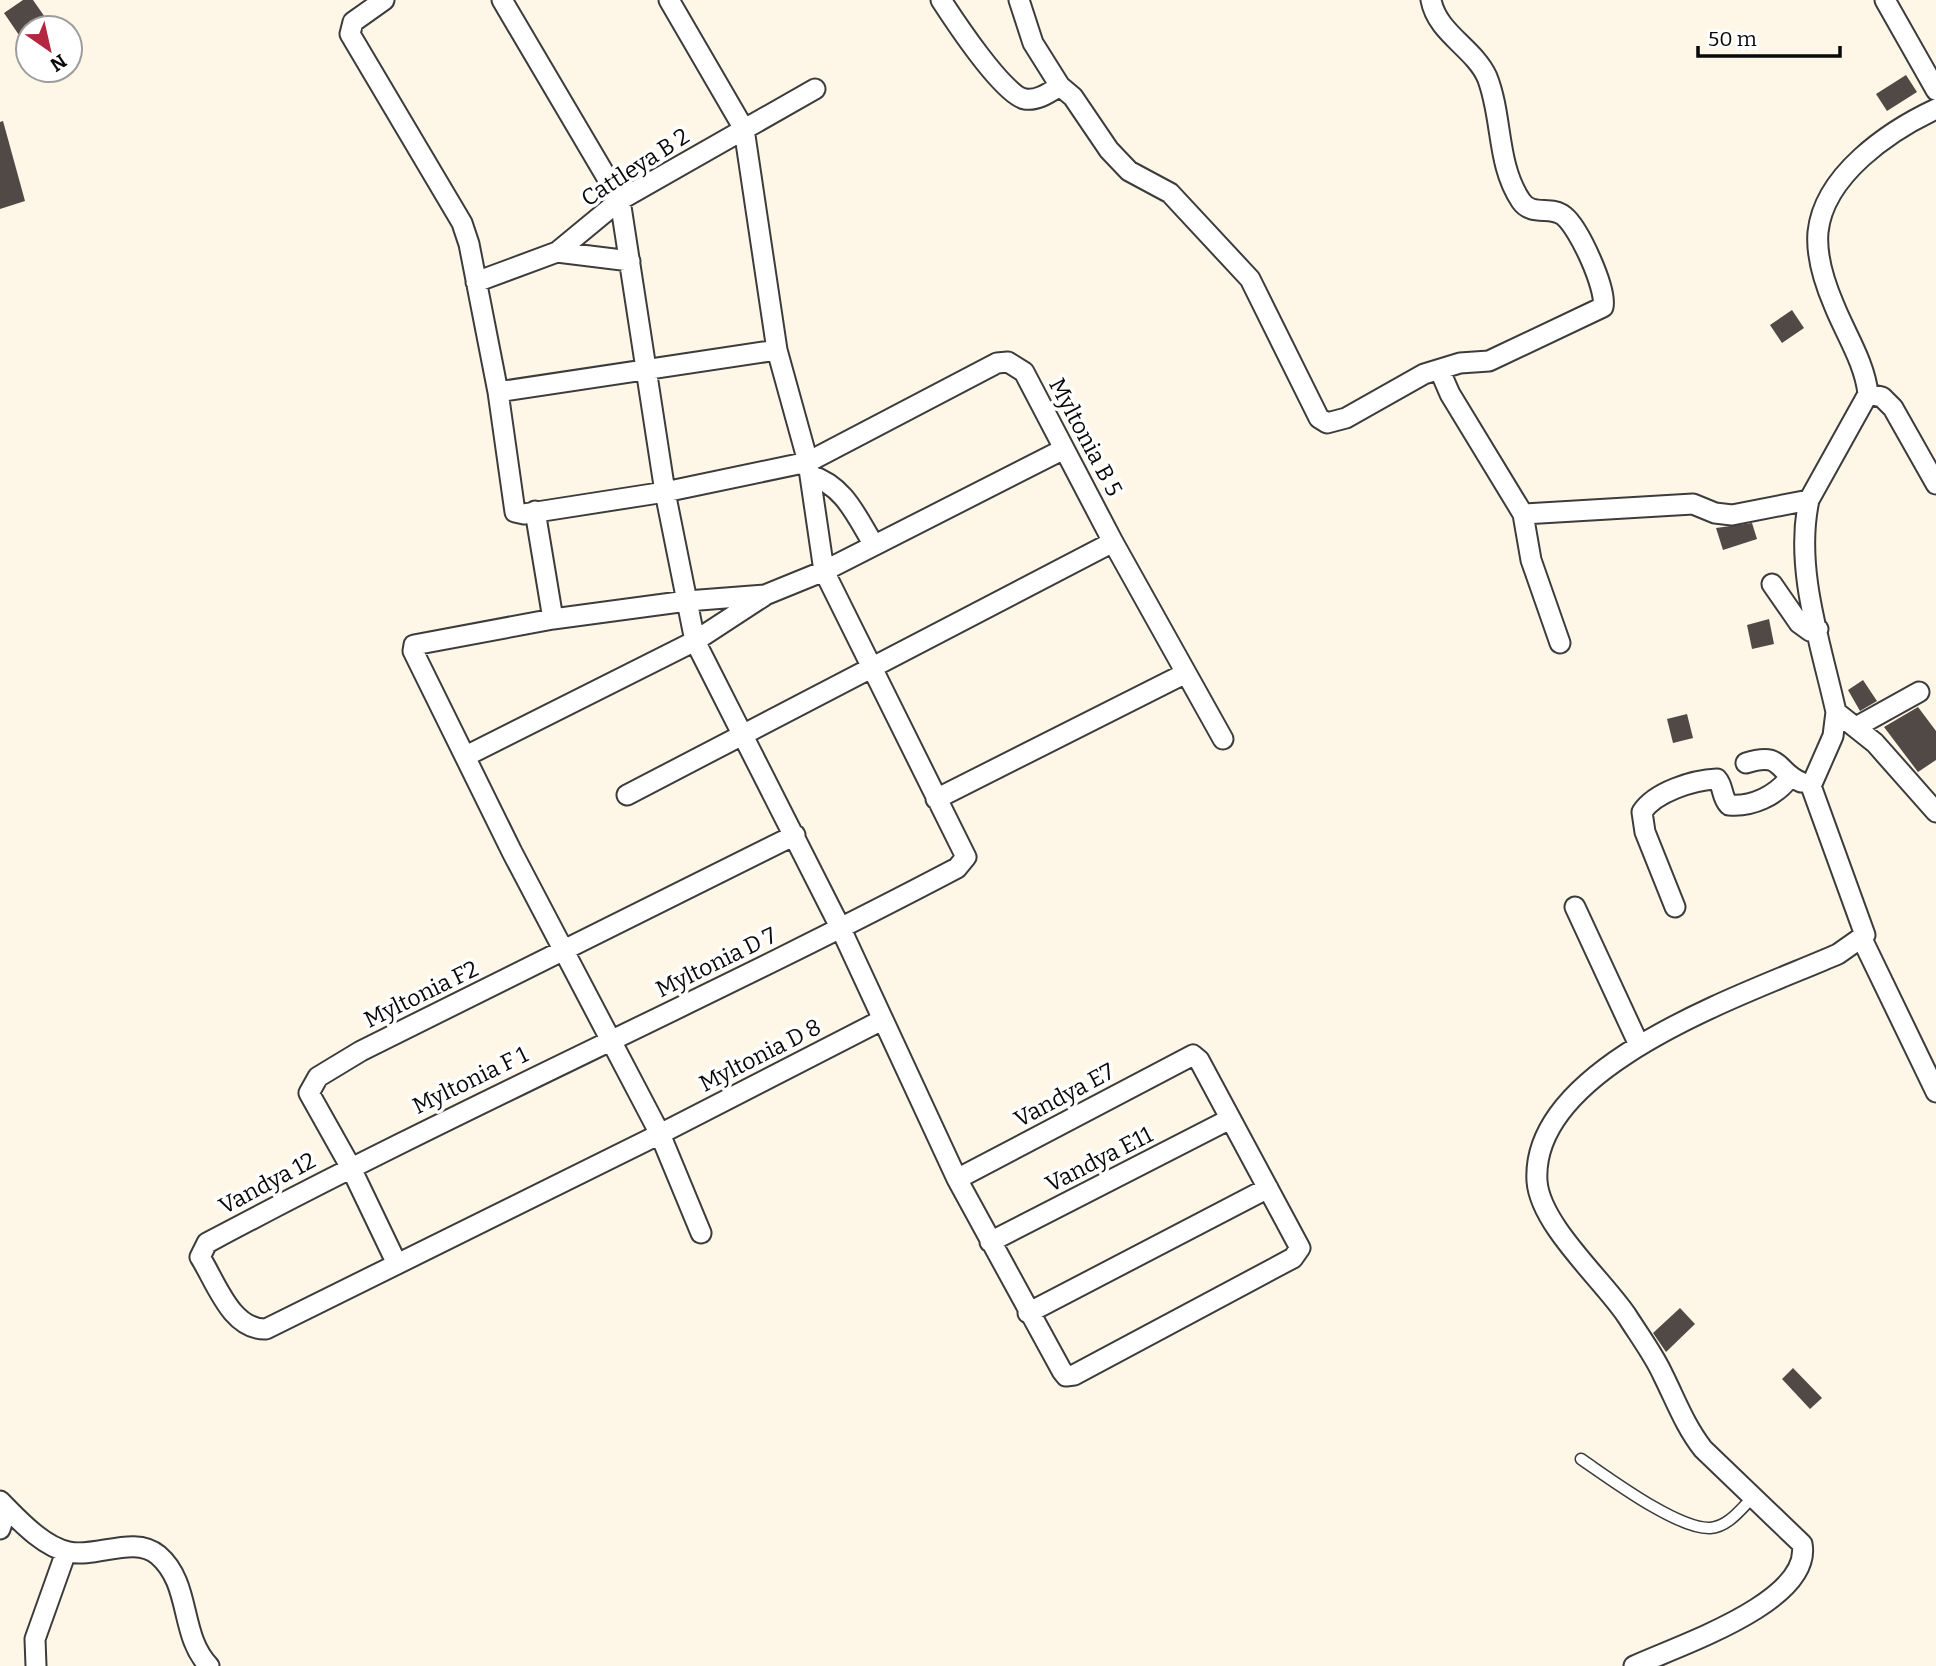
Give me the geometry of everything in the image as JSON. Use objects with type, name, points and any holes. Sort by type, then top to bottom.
[{"type":"street","points":[[384,0],[353,22],[350,34],[462,223],[498,392],[515,512],[665,492],[809,468],[846,497],[874,545]]},
{"type":"street","points":[[502,0],[620,200],[665,492],[695,641],[841,929],[957,1179],[1028,1312],[1066,1376],[1074,1375],[1293,1258],[1300,1248],[1230,1119]]},
{"type":"street","points":[[669,0],[744,129]]},
{"type":"street","points":[[941,0],[963,34],[1013,94],[1034,98],[1060,86]]},
{"type":"street","points":[[1019,0],[1033,43],[1060,86],[1073,97],[1109,150],[1129,171],[1170,193],[1244,271],[1272,320],[1290,362],[1320,418],[1327,424],[1336,422],[1424,374],[1460,363],[1489,361],[1537,341],[1604,307],[1602,284],[1570,222],[1556,212],[1531,210],[1520,200],[1499,142],[1487,78],[1479,65],[1449,33],[1431,0]]},
{"type":"street","points":[[1885,0],[1936,90]]},
{"type":"street","name":"Cattleya B 2","points":[[476,282],[557,252],[620,200],[815,89]]},
{"type":"street","points":[[1634,1666],[1749,1613],[1794,1578],[1803,1560],[1802,1544],[1691,1434],[1663,1373],[1625,1314],[1561,1233],[1545,1206],[1537,1181],[1541,1154],[1555,1115],[1596,1075],[1639,1045],[1838,954],[1862,939],[1865,931],[1811,786],[1833,736],[1836,712],[1804,557],[1804,532],[1809,500],[1868,394],[1858,360],[1828,288],[1818,232],[1842,178],[1883,142],[1936,109]]},
{"type":"street","name":"Myltonia D 7","points":[[612,1038],[841,929],[963,863],[966,852],[870,669],[824,571],[809,468],[778,350],[744,129]]},
{"type":"street","name":"Cattleya B 2","points":[[557,252],[629,261]]},
{"type":"street","points":[[498,392],[778,350]]},
{"type":"street","name":"Myltonia B 5","points":[[809,468],[997,363],[1008,362],[1024,372],[1113,542],[1223,739]]},
{"type":"street","points":[[1440,371],[1450,394],[1523,514],[1531,560],[1560,643]]},
{"type":"street","points":[[1868,394],[1882,397],[1893,408],[1936,484]]},
{"type":"street","points":[[466,756],[695,641],[765,595],[824,571],[1064,449]]},
{"type":"street","points":[[1523,514],[1693,504],[1715,513],[1732,515],[1809,500]]},
{"type":"street","points":[[535,511],[553,619]]},
{"type":"street","points":[[628,796],[1113,542]]},
{"type":"street","points":[[1772,584],[1799,623],[1810,631],[1818,629]]},
{"type":"street","points":[[701,1233],[660,1134],[413,651],[414,645],[553,619],[687,601],[765,595]]},
{"type":"street","points":[[936,799],[1186,673]]},
{"type":"street","points":[[1856,727],[1919,691]]},
{"type":"street","points":[[1836,712],[1875,743],[1936,811]]},
{"type":"street","points":[[1746,763],[1762,758],[1777,763],[1790,778],[1811,786]]},
{"type":"street","points":[[1675,907],[1645,832],[1642,812],[1648,802],[1687,785],[1717,779],[1722,785],[1724,800],[1729,805],[1738,806],[1773,795],[1790,778]]},
{"type":"street","name":"Myltonia F2","points":[[350,1166],[309,1093],[318,1077],[361,1051],[795,835]]},
{"type":"street","points":[[1575,907],[1639,1045]]},
{"type":"street","points":[[1862,939],[1936,1092]]},
{"type":"street","name":"Myltonia D 8","points":[[207,1243],[200,1257],[237,1318],[254,1329],[266,1329],[660,1134],[882,1020]]},
{"type":"street","name":"Myltonia F 1","points":[[350,1166],[612,1038]]},
{"type":"street","name":"Vandya E7","points":[[957,1179],[1195,1056],[1230,1119]]},
{"type":"street","name":"Vandya E11","points":[[990,1242],[1230,1119]]},
{"type":"street","points":[[350,1166],[397,1264]]},
{"type":"street","name":"Vandya 12","points":[[207,1243],[350,1166]]},
{"type":"street","points":[[1028,1312],[1268,1188]]},
{"type":"street","points":[[0,1529],[4,1504]]},
{"type":"street","points":[[4,1504],[45,1541],[66,1552],[83,1554],[136,1547],[158,1555],[179,1586],[194,1644],[209,1666]]},
{"type":"street","points":[[36,1666],[35,1639],[66,1552]]},
{"type":"lane","points":[[1581,1459],[1640,1499],[1697,1525],[1710,1528],[1728,1522],[1753,1497]]},
{"type":"building","points":[[23,0],[33,0],[43,14],[14,14],[14,28],[4,13]]},
{"type":"building","points":[[1906,75],[1917,92],[1887,111],[1876,94]]},
{"type":"building","points":[[3,121],[25,201],[0,209],[0,122]]},
{"type":"building","points":[[1792,310],[1804,328],[1782,343],[1770,325]]},
{"type":"building","points":[[1752,523],[1757,539],[1723,550],[1716,528]]},
{"type":"building","points":[[1769,619],[1774,644],[1752,649],[1747,625]]},
{"type":"building","points":[[1863,680],[1877,701],[1860,711],[1848,690]]},
{"type":"building","points":[[1918,707],[1936,731],[1936,760],[1918,772],[1884,727]]},
{"type":"building","points":[[1687,714],[1693,738],[1673,743],[1667,719]]},
{"type":"building","points":[[1680,1308],[1695,1324],[1666,1352],[1653,1333]]},
{"type":"building","points":[[1793,1368],[1822,1398],[1810,1409],[1782,1379]]}]
